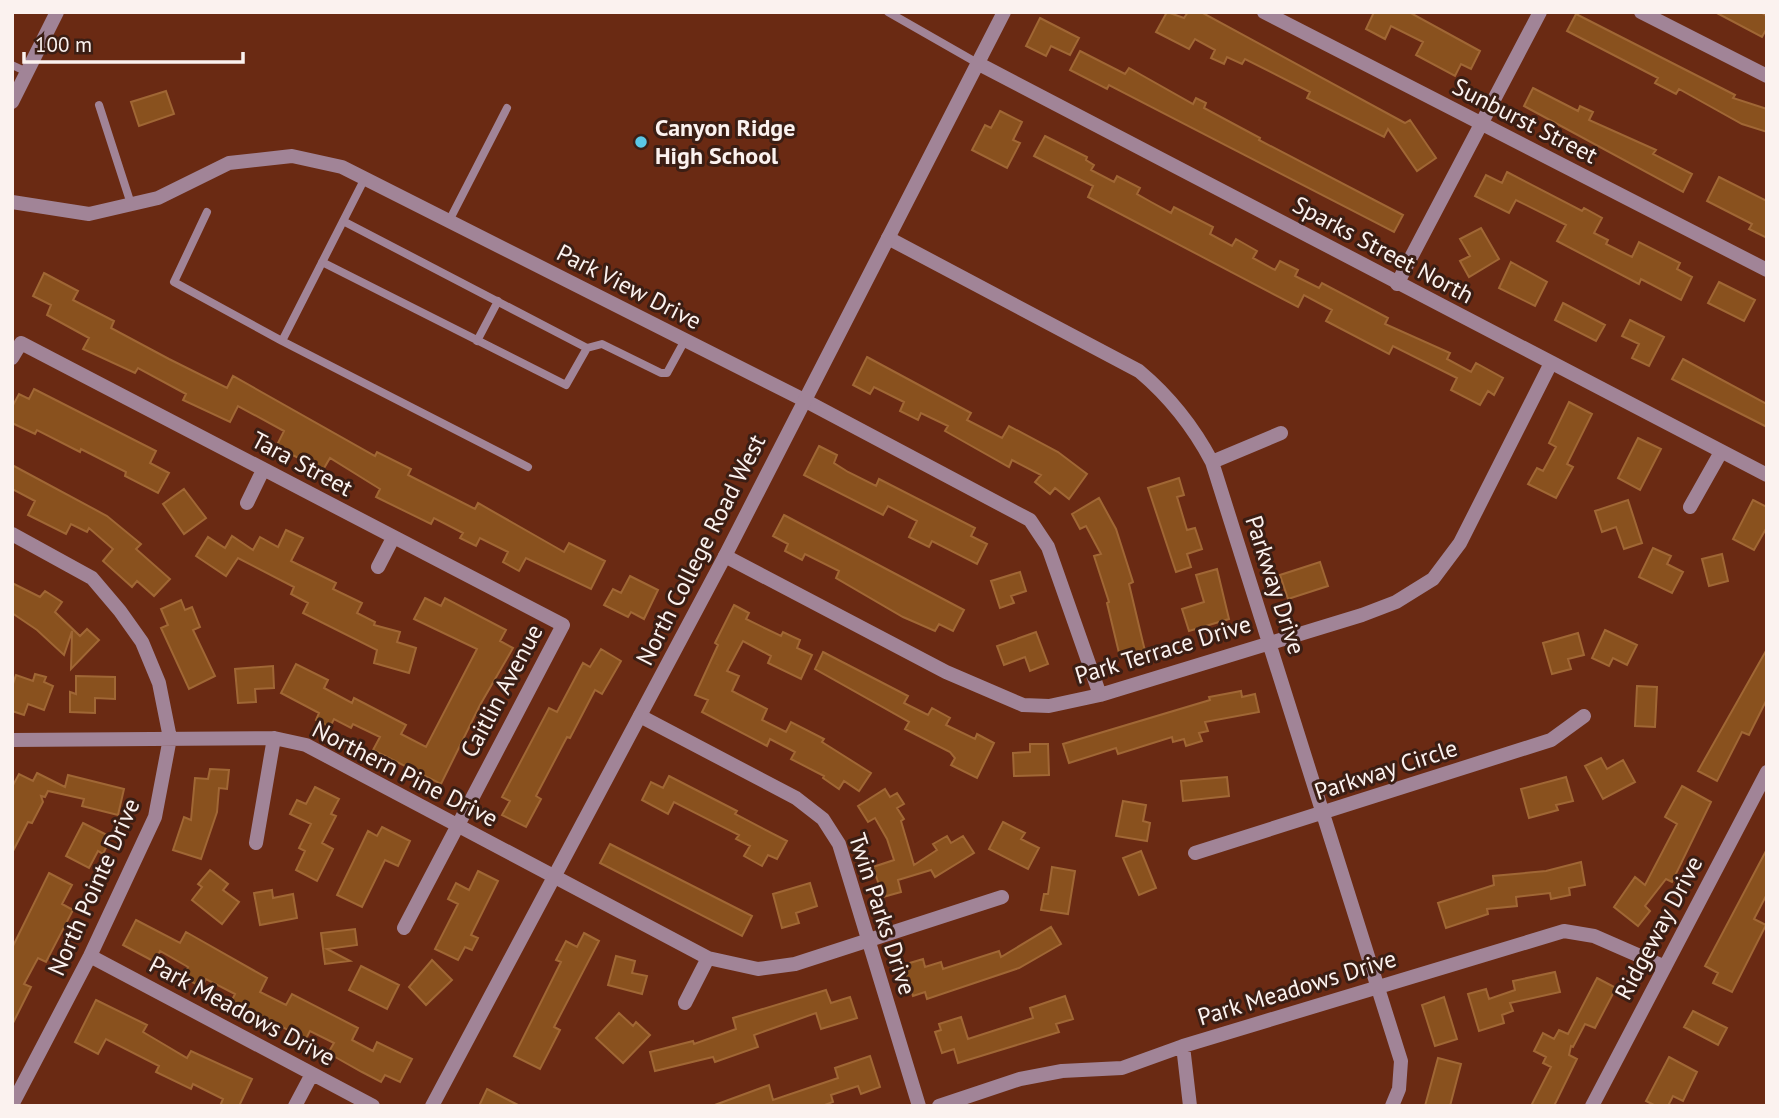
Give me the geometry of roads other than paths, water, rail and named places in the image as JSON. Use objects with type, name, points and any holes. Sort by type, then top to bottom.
[{"type":"street","points":[[12,102],[57,12]]},
{"type":"street","name":"North College Road West","points":[[432,1106],[725,556],[1004,12]]},
{"type":"street","name":"Sunburst Street","points":[[1264,12],[1767,270]]},
{"type":"street","points":[[1397,284],[1540,12]]},
{"type":"street","points":[[1641,12],[1767,76]]},
{"type":"street","name":"Sparks Street North","points":[[979,64],[1767,475]]},
{"type":"street","name":"Park View Drive","points":[[12,202],[89,214],[158,198],[229,163],[292,156],[342,167],[804,400],[1030,520],[1048,547],[1100,695]]},
{"type":"street","name":"Parkway Drive","points":[[888,238],[1139,371],[1166,394],[1198,435],[1212,462],[1401,1061],[1399,1089],[1392,1106]]},
{"type":"street","name":"Tara Street","points":[[12,358],[21,342],[563,625]]},
{"type":"street","name":"Park Terrace Drive","points":[[725,556],[946,672],[1023,705],[1049,706],[1100,695],[1396,602],[1433,579],[1460,543],[1551,363]]},
{"type":"street","points":[[1212,462],[1281,433]]},
{"type":"street","points":[[1690,507],[1721,452]]},
{"type":"street","points":[[247,503],[263,470]]},
{"type":"street","name":"North Pointe Drive","points":[[12,534],[92,578],[120,611],[142,642],[159,683],[170,738],[155,817],[90,956],[12,1105]]},
{"type":"street","points":[[378,567],[393,538]]},
{"type":"street","name":"Caitlin Avenue","points":[[404,928],[563,625]]},
{"type":"street","name":"Twin Parks Drive","points":[[640,716],[796,799],[823,819],[839,844],[919,1106]]},
{"type":"street","name":"Parkway Circle","points":[[1195,853],[1323,815],[1551,740],[1584,716]]},
{"type":"street","points":[[256,843],[274,738]]},
{"type":"street","name":"Northern Pine Drive","points":[[12,740],[274,738],[327,754],[708,958],[758,969],[795,964],[1002,897]]},
{"type":"street","name":"Ridgeway Drive","points":[[1592,1106],[1767,772]]},
{"type":"street","name":"Park Meadows Drive","points":[[939,1106],[1030,1077],[1062,1071],[1122,1068],[1183,1046],[1564,931],[1594,936],[1665,967]]},
{"type":"street","name":"Park Meadows Drive","points":[[90,956],[373,1106]]},
{"type":"street","points":[[685,1003],[708,958]]},
{"type":"street","points":[[1183,1046],[1190,1106]]},
{"type":"street","points":[[295,1106],[312,1074]]},
{"type":"lane","points":[[888,12],[979,64]]},
{"type":"lane","points":[[12,65],[27,72]]},
{"type":"lane","points":[[99,105],[131,204]]},
{"type":"lane","points":[[449,221],[507,108]]},
{"type":"lane","points":[[282,341],[365,178]]},
{"type":"lane","points":[[207,212],[174,282],[282,341],[528,467]]},
{"type":"lane","points":[[343,221],[587,348],[602,344],[667,373],[685,340]]},
{"type":"lane","points":[[322,262],[566,385],[587,348]]},
{"type":"lane","points":[[477,341],[498,301]]},
{"type":"place","name":"Canyon Ridge High School","points":[[641,142]]}]
